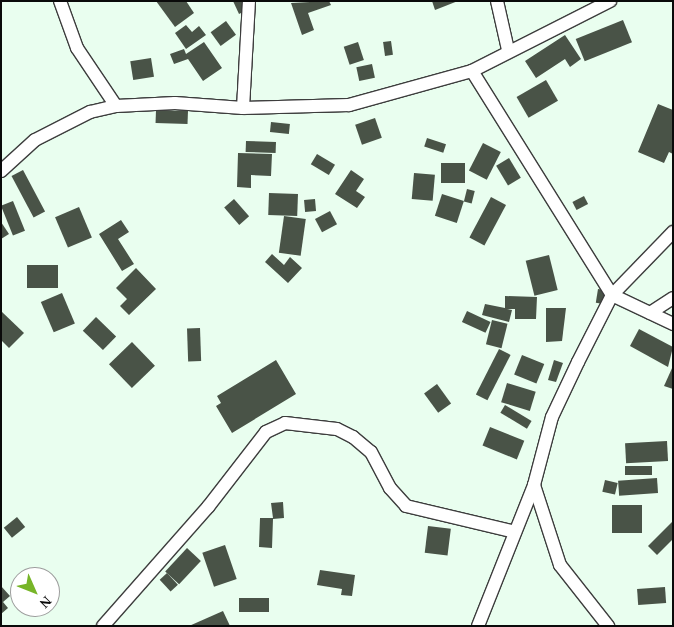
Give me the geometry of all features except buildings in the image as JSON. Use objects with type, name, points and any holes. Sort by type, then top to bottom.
[{"type":"street","points":[[60,1],[77,48],[116,106]]},
{"type":"street","points":[[243,108],[249,1]]},
{"type":"street","points":[[497,1],[508,50]]},
{"type":"street","points":[[1,171],[36,140],[90,112],[116,106],[175,103],[243,108],[349,105],[472,71],[508,50],[610,1]]},
{"type":"street","points":[[472,71],[612,295],[673,324]]},
{"type":"street","points":[[478,626],[534,485],[552,417],[612,295],[673,232]]},
{"type":"street","points":[[650,313],[673,298]]},
{"type":"street","points":[[103,626],[208,507],[266,432],[285,423],[337,429],[353,437],[370,452],[390,488],[406,506],[515,532]]},
{"type":"street","points":[[534,485],[560,565],[608,626]]}]
